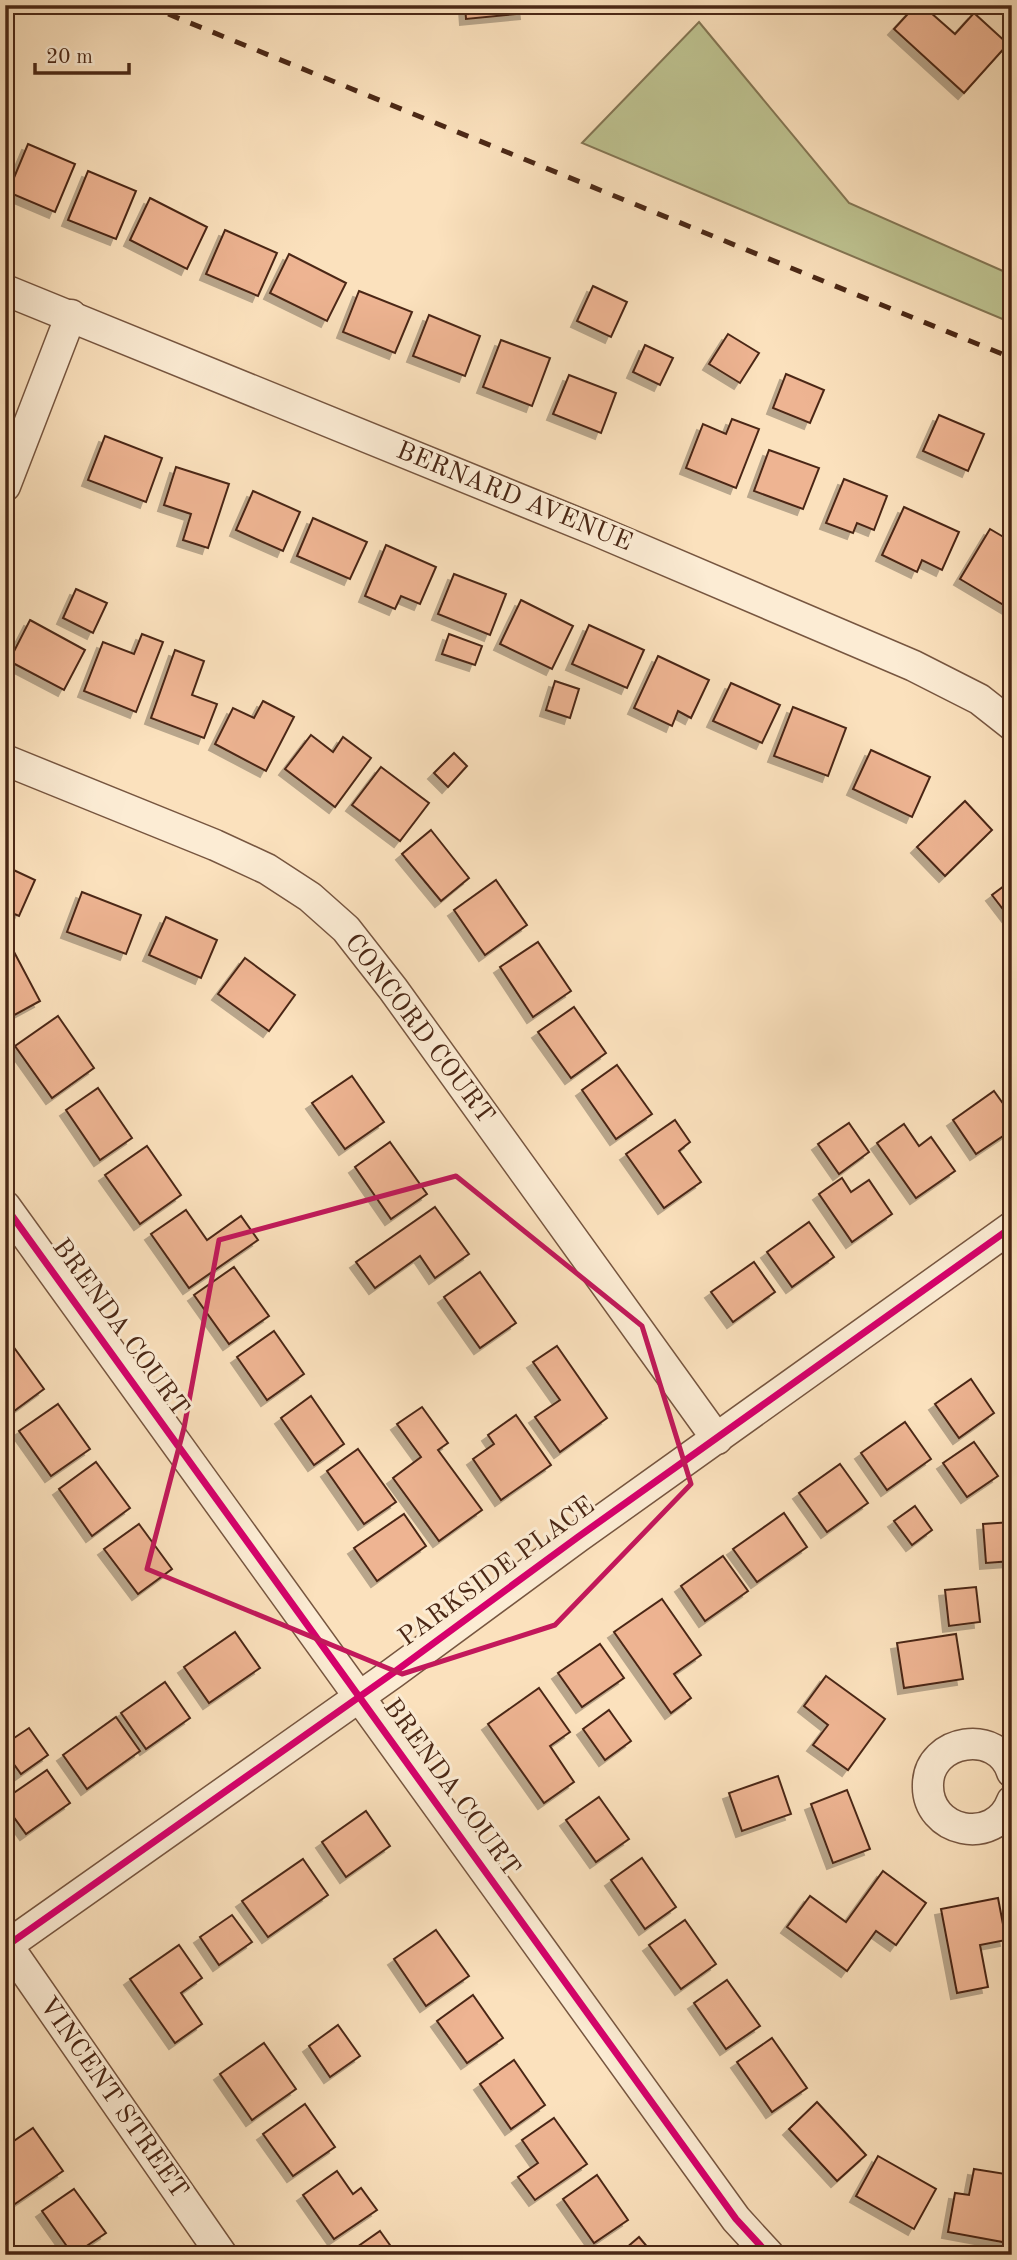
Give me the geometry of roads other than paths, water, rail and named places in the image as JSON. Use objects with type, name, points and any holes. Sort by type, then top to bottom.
[{"type":"street","name":"BERNARD AVENUE","points":[[5,290],[595,530],[914,666],[979,699],[1012,725]]},
{"type":"street","points":[[5,486],[71,315]]},
{"type":"street","name":"CONCORD COURT","points":[[5,760],[215,845],[267,869],[310,897],[346,929],[393,989],[717,1439]]},
{"type":"street","name":"BRENDA COURT","points":[[5,1206],[736,2219],[769,2255]]},
{"type":"street","name":"PARKSIDE PLACE","points":[[6,1945],[360,1697],[1012,1227]]},
{"type":"street","points":[[1012,1772],[1002,1756],[990,1748],[977,1743],[963,1744],[950,1748],[939,1757],[931,1768],[928,1782],[929,1797],[934,1810],[945,1821],[958,1828],[973,1830],[987,1827],[999,1820],[1012,1801]]},
{"type":"street","name":"VINCENT STREET","points":[[6,1945],[222,2255]]},
{"type":"railway","points":[[146,5],[1012,358]]}]
